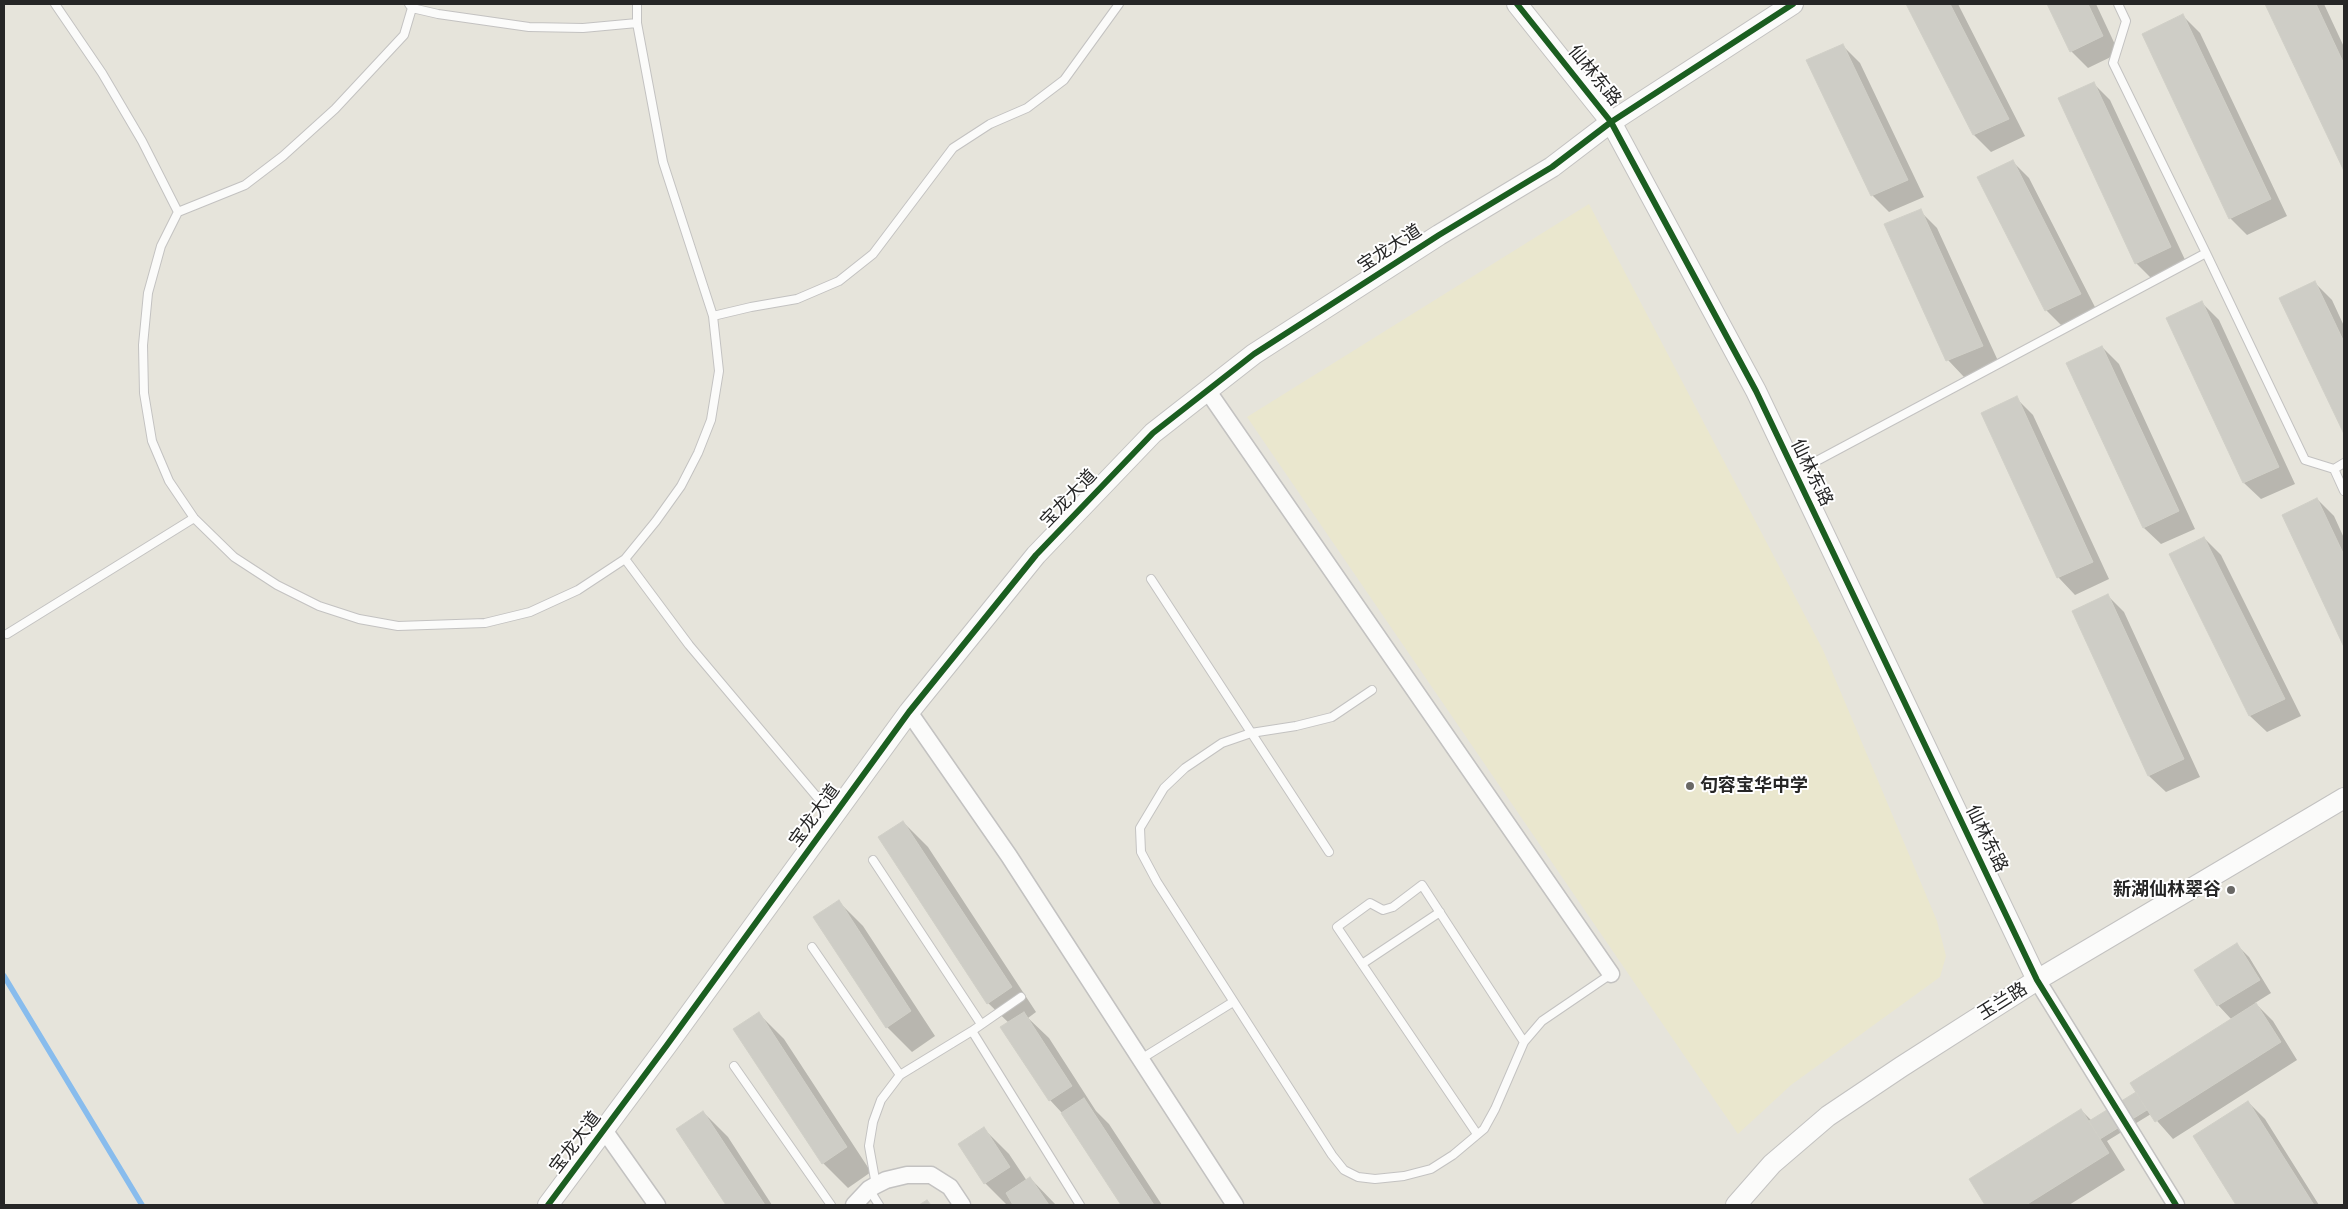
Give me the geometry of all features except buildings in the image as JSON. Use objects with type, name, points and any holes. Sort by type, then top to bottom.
[{"type":"street","name":"仙林东路","points":[[1517,4],[1611,122],[1756,392],[2037,980]]},
{"type":"street","name":"宝龙大道","points":[[548,1205],[909,712],[1036,555],[1153,433],[1254,354],[1439,235],[1552,167],[1611,122],[1793,4]]},
{"type":"street","points":[[1207,390],[1612,974]]},
{"type":"street","points":[[909,712],[1009,856],[1234,1205]]},
{"type":"street","name":"玉兰路","points":[[1736,1205],[1772,1164],[1828,1116],[1901,1066],[2037,980],[2344,798]]},
{"type":"street","points":[[2037,980],[2176,1205]]},
{"type":"street","points":[[604,1130],[657,1205]]},
{"type":"street","points":[[854,1205],[873,1187],[886,1180],[907,1174],[931,1175],[950,1187],[962,1205]]},
{"type":"lane","points":[[55,4],[117,99],[142,142],[178,212]]},
{"type":"lane","points":[[637,4],[637,23],[663,162],[713,316],[719,371],[711,420],[698,453],[680,486],[625,559],[578,590],[530,612],[485,623],[398,626],[351,616],[319,606],[277,585],[234,557],[194,518],[170,482],[152,441],[144,393],[143,345],[148,293],[161,246],[178,212],[245,185],[283,156],[335,109],[404,35],[411,6],[438,14],[529,27],[583,28],[637,23]]},
{"type":"lane","points":[[713,316],[751,306],[797,299],[839,281],[873,254],[953,148],[990,124],[1027,108],[1064,80],[1119,4]]},
{"type":"lane","points":[[2118,4],[2126,20],[2113,63],[2305,460],[2334,470],[2344,491]]},
{"type":"lane","points":[[1794,473],[2206,253]]},
{"type":"lane","points":[[2334,470],[2344,463]]},
{"type":"lane","points":[[7,634],[194,518]]},
{"type":"lane","points":[[625,559],[689,645],[833,816]]},
{"type":"lane","points":[[1151,578],[1329,852]]},
{"type":"lane","points":[[1372,690],[1332,716],[1296,726],[1251,733],[1222,743],[1185,768],[1164,788],[1140,828],[1141,852],[1157,882],[1332,1156],[1344,1170],[1358,1177],[1375,1179],[1404,1176],[1431,1169],[1453,1155],[1484,1129],[1495,1110],[1524,1042],[1542,1021],[1612,974]]},
{"type":"lane","points":[[873,860],[981,1024]]},
{"type":"lane","points":[[1477,1134],[1336,927],[1370,903],[1383,910],[1393,907],[1422,885],[1524,1042]]},
{"type":"lane","points":[[1362,964],[1440,912]]},
{"type":"lane","points":[[812,947],[900,1075]]},
{"type":"lane","points":[[880,1205],[873,1187],[869,1146],[873,1122],[881,1100],[900,1075],[972,1031],[1021,997]]},
{"type":"lane","points":[[1141,1059],[1233,1002]]},
{"type":"lane","points":[[972,1031],[1080,1205]]},
{"type":"lane","points":[[734,1066],[831,1205]]},
{"type":"shaded area","name":"句容宝华中学","points":[[1589,204],[1823,650],[1937,921],[1946,956],[1940,977],[1791,1085],[1738,1134],[1247,417]]},
{"type":"waterway","points":[[4,976],[142,1205]]},
{"type":"cycle path","points":[[1517,4],[1611,122],[1756,391],[2037,980],[2176,1205]]},
{"type":"cycle path","points":[[548,1205],[909,712],[1036,555],[1153,433],[1254,354],[1439,235],[1552,167],[1611,122],[1793,4]]},
{"type":"place","name":"句容宝华中学","points":[[1690,786]]},
{"type":"place","name":"新湖仙林翠谷","points":[[2231,890]]}]
